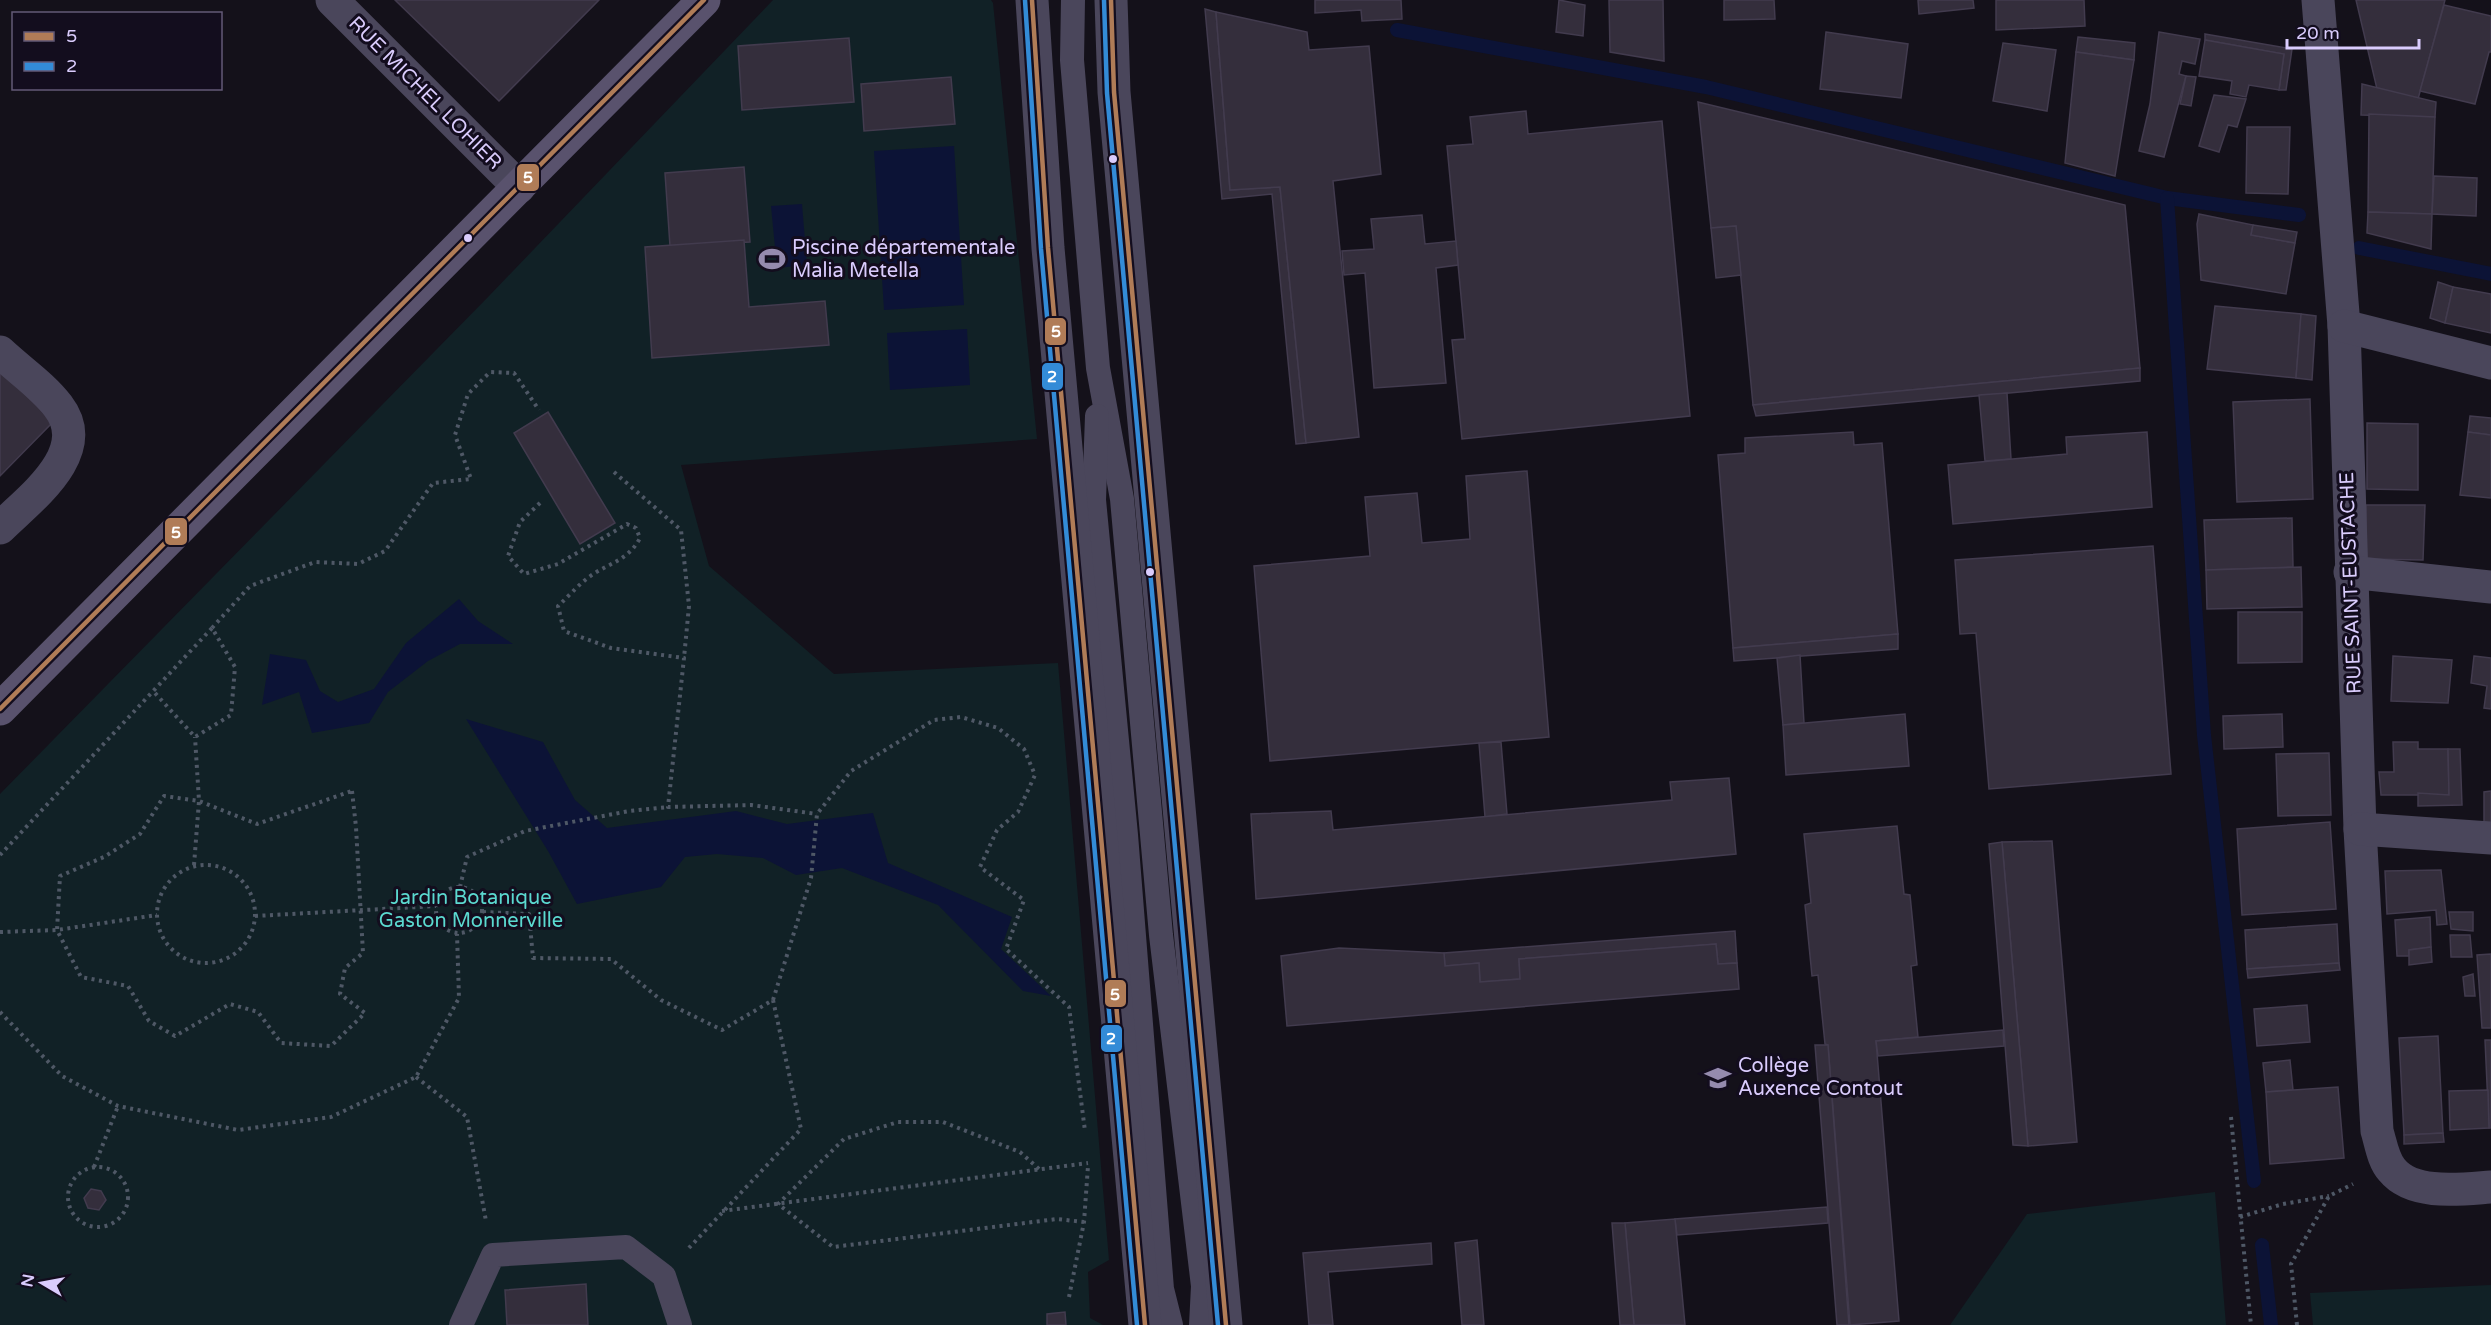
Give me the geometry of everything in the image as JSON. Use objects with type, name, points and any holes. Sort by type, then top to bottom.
[{"type":"main road","points":[[0,709],[448,255],[519,187],[704,0]]},
{"type":"street","name":"RUE MICHEL LOHIER","points":[[332,0],[519,187]]},
{"type":"street","points":[[1032,0],[1048,248],[1145,1325]]},
{"type":"street","points":[[1111,0],[1114,92],[1226,1325]]},
{"type":"street","name":"RUE SAINT-EUSTACHE","points":[[2319,0],[2344,326],[2350,572],[2360,830],[2376,1116],[2388,1166]]},
{"type":"street","points":[[2344,326],[2491,363]]},
{"type":"street","points":[[0,352],[57,405],[65,419],[68,441],[60,467],[0,528]]},
{"type":"street","points":[[2350,572],[2491,587]]},
{"type":"street","points":[[2360,830],[2491,838]]},
{"type":"street","points":[[2388,1166],[2401,1178],[2426,1187],[2491,1187]]},
{"type":"lane","points":[[1073,0],[1072,60],[1098,368],[1122,499],[1161,935],[1203,1286],[1201,1325]]},
{"type":"lane","points":[[1098,368],[1094,500],[1127,847],[1162,1289],[1171,1325]]},
{"type":"lane","points":[[461,1325],[493,1255],[626,1247],[664,1276],[680,1325]]},
{"type":"path","points":[[0,855],[154,693],[250,586],[315,562],[358,564],[385,551],[434,483],[471,478],[455,435],[468,394],[490,372],[514,374],[538,410]]},
{"type":"path","points":[[615,472],[681,530],[689,606],[668,807]]},
{"type":"path","points":[[540,503],[520,522],[507,556],[524,574],[558,564],[627,524],[636,528],[640,538],[624,558],[589,577],[558,606],[564,631],[611,648],[684,658]]},
{"type":"path","points":[[195,737],[231,715],[235,667],[212,628]]},
{"type":"path","points":[[154,693],[195,737],[199,801],[194,865]]},
{"type":"path","points":[[664,1276],[721,1211],[801,1129],[783,1037],[773,1000],[811,878],[817,814],[851,771],[934,720],[961,717],[998,728],[1024,749],[1035,775],[1018,812],[997,830],[980,867],[1024,900],[1006,949],[1069,1007],[1086,1140]]},
{"type":"path","points":[[352,791],[360,911],[363,953],[345,968],[340,994],[365,1013],[331,1047],[281,1043],[258,1012],[230,1004],[175,1036],[149,1021],[129,986],[81,977],[57,930],[60,876],[105,857],[140,834],[164,796],[199,801],[257,824],[352,791]]},
{"type":"path","points":[[460,886],[467,856],[525,831],[601,816],[668,807],[751,805],[817,814]]},
{"type":"path","points":[[210,864],[225,867],[237,876],[248,887],[255,916],[252,933],[243,947],[229,958],[214,963],[197,962],[181,957],[168,946],[160,932],[157,915],[159,898],[167,883],[179,872],[194,865],[210,864]]},
{"type":"path","points":[[460,886],[468,888],[479,897],[483,912],[477,926],[457,934],[450,932],[439,922],[436,906],[444,892],[460,886]]},
{"type":"path","points":[[255,916],[436,906]]},
{"type":"path","points":[[483,912],[529,914],[533,958],[611,959],[661,1000],[722,1030],[773,1000]]},
{"type":"path","points":[[0,932],[57,930],[157,915]]},
{"type":"path","points":[[0,1012],[62,1076],[118,1107],[238,1130],[332,1117],[416,1077],[459,998],[457,934]]},
{"type":"path","points":[[416,1077],[467,1117],[493,1255]]},
{"type":"path","points":[[94,1167],[114,1171],[126,1187],[128,1197],[121,1216],[104,1226],[93,1227],[77,1219],[68,1201],[68,1192],[77,1175],[94,1167],[118,1107]]},
{"type":"path","points":[[2230,1117],[2252,1325]]},
{"type":"path","points":[[778,1204],[844,1139],[898,1122],[943,1122],[1020,1152],[1040,1169]]},
{"type":"path","points":[[1069,1297],[1084,1222],[1087,1152]]},
{"type":"path","points":[[721,1211],[1088,1163]]},
{"type":"path","points":[[2240,1217],[2283,1204],[2330,1196],[2388,1166]]},
{"type":"path","points":[[2297,1325],[2291,1264],[2330,1196]]},
{"type":"path","points":[[778,1204],[832,1247],[1047,1220],[1084,1222]]},
{"type":"green space","name":"Jardin Botanique Gaston Monnerville","points":[[773,0],[991,0],[993,3],[1037,439],[681,465],[709,566],[834,674],[1058,663],[1109,1260],[1088,1272],[1090,1318],[1103,1325],[0,1325],[0,794],[489,296]]},
{"type":"green space","points":[[2215,1192],[2226,1325],[1950,1325],[2027,1214]]},
{"type":"green space","points":[[2491,1285],[2491,1325],[2313,1325],[2310,1293]]},
{"type":"water","points":[[954,146],[964,305],[884,310],[874,151]]},
{"type":"water","points":[[802,204],[807,265],[777,268],[771,206]]},
{"type":"water","points":[[967,329],[970,385],[890,390],[887,333]]},
{"type":"water","points":[[459,599],[478,621],[513,644],[460,644],[428,661],[388,692],[369,723],[312,733],[299,692],[262,705],[270,654],[306,660],[320,691],[338,702],[374,689],[406,643]]},
{"type":"water","points":[[466,719],[543,742],[575,800],[607,828],[736,811],[787,824],[873,813],[888,863],[1012,917],[1001,949],[1051,996],[1023,991],[938,905],[842,868],[796,875],[763,858],[717,854],[685,857],[661,887],[577,904],[548,851]]},
{"type":"building","points":[[395,0],[599,0],[499,101]]},
{"type":"building","points":[[1315,0],[1401,0],[1402,19],[1362,21],[1361,10],[1315,13]]},
{"type":"building","points":[[1559,0],[1585,5],[1583,36],[1556,32]]},
{"type":"building","points":[[1609,0],[1663,0],[1664,61],[1610,52]]},
{"type":"building","points":[[1724,0],[1774,0],[1775,19],[1724,20]]},
{"type":"building","points":[[1918,0],[1973,0],[1974,8],[1919,14]]},
{"type":"building","points":[[1996,0],[2084,0],[2085,26],[1996,30]]},
{"type":"building","points":[[2356,0],[2445,0],[2418,99],[2377,89]]},
{"type":"building","points":[[2444,5],[2491,16],[2491,52],[2489,52],[2475,104],[2420,91]]},
{"type":"building","points":[[1205,9],[1216,12],[1230,190],[1280,187],[1306,443],[1296,444],[1272,194],[1222,199]]},
{"type":"building","points":[[1216,12],[1307,32],[1309,50],[1369,46],[1381,174],[1333,181],[1359,437],[1306,443],[1280,187],[1230,190]]},
{"type":"building","points":[[1826,32],[1908,44],[1901,98],[1820,89]]},
{"type":"building","points":[[2159,32],[2200,39],[2195,64],[2182,61],[2179,74],[2186,76],[2164,157],[2139,151],[2150,104]]},
{"type":"building","points":[[2205,34],[2292,49],[2286,90],[2279,90],[2284,54],[2205,40]]},
{"type":"building","points":[[2078,37],[2135,43],[2134,60],[2076,52]]},
{"type":"building","points":[[849,38],[854,102],[742,110],[738,46]]},
{"type":"building","points":[[2205,40],[2284,54],[2279,90],[2249,85],[2246,97],[2230,94],[2232,81],[2199,76]]},
{"type":"building","points":[[2003,43],[2056,50],[2047,111],[1993,101]]},
{"type":"building","points":[[2076,52],[2134,60],[2115,176],[2065,163]]},
{"type":"building","points":[[2186,76],[2196,77],[2191,106],[2180,104]]},
{"type":"building","points":[[951,77],[955,124],[864,131],[861,84]]},
{"type":"building","points":[[2362,84],[2436,102],[2435,117],[2361,115]]},
{"type":"building","points":[[2214,95],[2246,99],[2237,127],[2228,125],[2219,152],[2199,146]]},
{"type":"building","points":[[1698,102],[2125,205],[2140,368],[1753,405],[1736,226],[1711,228]]},
{"type":"building","points":[[1526,111],[1528,134],[1662,121],[1690,416],[1462,439],[1452,340],[1465,339],[1447,146],[1473,144],[1470,117]]},
{"type":"building","points":[[2369,114],[2435,117],[2432,214],[2368,212]]},
{"type":"building","points":[[2247,127],[2290,127],[2288,194],[2246,193]]},
{"type":"building","points":[[744,167],[750,242],[670,246],[665,173]]},
{"type":"building","points":[[2434,176],[2477,178],[2476,216],[2432,214]]},
{"type":"building","points":[[2368,212],[2432,214],[2431,249],[2367,233]]},
{"type":"building","points":[[2199,214],[2253,225],[2251,235],[2295,243],[2286,294],[2201,280],[2197,224]]},
{"type":"building","points":[[1422,215],[1425,244],[1456,241],[1458,265],[1436,268],[1446,383],[1374,388],[1365,273],[1344,275],[1342,251],[1374,249],[1371,219]]},
{"type":"building","points":[[2253,225],[2297,232],[2295,243],[2251,235]]},
{"type":"building","points":[[1736,226],[1741,275],[1716,278],[1711,228]]},
{"type":"building","points":[[744,240],[749,307],[825,301],[829,345],[652,358],[645,247]]},
{"type":"building","points":[[2438,282],[2453,287],[2445,323],[2430,318]]},
{"type":"building","points":[[2453,287],[2491,294],[2491,333],[2445,323]]},
{"type":"building","points":[[2215,306],[2301,314],[2296,378],[2207,369]]},
{"type":"building","points":[[2301,314],[2316,316],[2312,380],[2296,378]]},
{"type":"building","points":[[2140,368],[2140,381],[1756,416],[1753,405]]},
{"type":"building","points":[[0,369],[53,422],[0,476]]},
{"type":"building","points":[[2007,393],[2011,459],[1985,461],[1979,395]]},
{"type":"building","points":[[2310,399],[2313,499],[2237,502],[2233,402]]},
{"type":"building","points":[[548,412],[615,523],[580,544],[514,433]]},
{"type":"building","points":[[2470,416],[2491,418],[2491,435],[2468,432]]},
{"type":"building","points":[[2367,423],[2418,424],[2418,490],[2367,489]]},
{"type":"building","points":[[1853,432],[1854,445],[1882,443],[1898,634],[1733,648],[1718,455],[1745,453],[1745,438]]},
{"type":"building","points":[[2147,432],[2152,507],[1953,524],[1948,465],[2067,454],[2066,437]]},
{"type":"building","points":[[2468,432],[2491,435],[2491,498],[2460,495]]},
{"type":"building","points":[[1527,471],[1549,737],[1270,761],[1254,566],[1370,556],[1365,497],[1417,493],[1422,543],[1470,539],[1466,476]]},
{"type":"building","points":[[2366,505],[2425,505],[2423,560],[2366,559]]},
{"type":"building","points":[[2292,518],[2293,567],[2206,570],[2204,520]]},
{"type":"building","points":[[2153,546],[2171,774],[1989,789],[1976,633],[1960,634],[1955,560]]},
{"type":"building","points":[[2301,567],[2302,607],[2207,609],[2206,570]]},
{"type":"building","points":[[2238,612],[2302,612],[2302,662],[2238,663]]},
{"type":"building","points":[[1898,634],[1898,649],[1734,661],[1733,648]]},
{"type":"building","points":[[1800,655],[1804,723],[1783,725],[1777,658]]},
{"type":"building","points":[[2393,656],[2452,660],[2448,703],[2391,701]]},
{"type":"building","points":[[2474,656],[2491,658],[2491,709],[2484,708],[2487,686],[2471,683]]},
{"type":"building","points":[[1905,714],[1909,766],[1786,775],[1783,725]]},
{"type":"building","points":[[2282,714],[2283,747],[2224,749],[2223,716]]},
{"type":"building","points":[[1501,742],[1507,814],[1485,817],[1479,743]]},
{"type":"building","points":[[2393,742],[2418,742],[2418,749],[2448,749],[2449,795],[2381,795],[2379,772],[2394,772]]},
{"type":"building","points":[[2448,749],[2460,749],[2462,805],[2418,806],[2418,793],[2449,795]]},
{"type":"building","points":[[2329,753],[2331,815],[2278,816],[2276,754]]},
{"type":"building","points":[[1729,778],[1736,854],[1256,899],[1251,814],[1331,811],[1333,830],[1672,800],[1670,782]]},
{"type":"building","points":[[2491,791],[2491,824],[2484,824],[2484,792]]},
{"type":"building","points":[[2330,822],[2336,909],[2242,915],[2237,829]]},
{"type":"building","points":[[1897,826],[1904,894],[1910,895],[1917,965],[1911,966],[1918,1037],[1876,1041],[1899,1321],[1850,1325],[1828,1045],[1825,1044],[1818,975],[1812,976],[1805,905],[1811,903],[1804,834]]},
{"type":"building","points":[[2052,841],[2077,1142],[2028,1146],[2002,842]]},
{"type":"building","points":[[2002,842],[2028,1146],[2013,1145],[1989,844]]},
{"type":"building","points":[[2441,870],[2447,924],[2437,925],[2436,910],[2387,914],[2385,871]]},
{"type":"building","points":[[2449,912],[2473,912],[2473,931],[2451,929]]},
{"type":"building","points":[[2430,917],[2431,947],[2409,950],[2409,956],[2397,956],[2395,920]]},
{"type":"building","points":[[2337,924],[2339,963],[2247,969],[2245,930]]},
{"type":"building","points":[[1735,931],[1737,963],[1718,964],[1716,944],[1519,959],[1520,979],[1480,982],[1479,963],[1445,966],[1444,953]]},
{"type":"building","points":[[2450,935],[2470,935],[2472,957],[2451,957]]},
{"type":"building","points":[[1716,944],[1718,964],[1737,963],[1739,989],[1287,1026],[1281,956],[1339,948],[1444,953],[1445,966],[1479,963],[1480,982],[1520,979],[1519,959]]},
{"type":"building","points":[[2431,947],[2432,962],[2409,965],[2409,950]]},
{"type":"building","points":[[2491,954],[2491,1028],[2482,1028],[2477,955]]},
{"type":"building","points":[[2339,963],[2340,970],[2248,978],[2247,969]]},
{"type":"building","points":[[2473,974],[2475,996],[2465,996],[2463,977]]},
{"type":"building","points":[[2307,1005],[2310,1042],[2257,1046],[2254,1009]]},
{"type":"building","points":[[2003,1030],[2004,1046],[1878,1056],[1876,1041]]},
{"type":"building","points":[[2438,1036],[2443,1133],[2404,1135],[2399,1038]]},
{"type":"building","points":[[2485,1040],[2491,1040],[2491,1128],[2489,1128]]},
{"type":"building","points":[[1815,1045],[1828,1045],[1849,1325],[1837,1325]]},
{"type":"building","points":[[2290,1060],[2293,1090],[2266,1092],[2263,1063]]},
{"type":"building","points":[[2338,1087],[2344,1158],[2270,1164],[2266,1092]]},
{"type":"building","points":[[2488,1090],[2489,1128],[2450,1130],[2449,1091]]},
{"type":"building","points":[[2443,1133],[2444,1142],[2404,1144],[2404,1135]]},
{"type":"building","points":[[91,1189],[101,1191],[106,1200],[99,1210],[88,1208],[84,1198]]},
{"type":"building","points":[[1827,1207],[1828,1223],[1677,1235],[1675,1219]]},
{"type":"building","points":[[1675,1219],[1685,1325],[1634,1325],[1625,1223]]},
{"type":"building","points":[[1612,1223],[1625,1223],[1634,1325],[1620,1325]]},
{"type":"building","points":[[1477,1240],[1484,1325],[1462,1325],[1455,1243]]},
{"type":"building","points":[[1431,1243],[1432,1264],[1328,1272],[1333,1325],[1309,1325],[1303,1253]]},
{"type":"building","points":[[586,1284],[588,1325],[507,1325],[505,1290]]},
{"type":"building","points":[[1065,1312],[1066,1325],[1047,1325],[1047,1314]]},
{"type":"waterway","points":[[1397,30],[1706,87],[2167,198],[2299,215]]},
{"type":"waterway","points":[[2167,198],[2204,735],[2254,1181]]},
{"type":"waterway","points":[[2359,248],[2491,274]]},
{"type":"waterway","points":[[2262,1245],[2271,1325]]},
{"type":"transit line","name":"5","points":[[0,709],[704,0]]},
{"type":"transit line","name":"2","points":[[1025,0],[1041,249],[1137,1325]]},
{"type":"transit line","name":"5","points":[[1032,0],[1048,248],[1145,1325]]},
{"type":"transit line","name":"2","points":[[1104,0],[1107,93],[1218,1325]]},
{"type":"transit line","name":"5","points":[[1111,0],[1114,92],[1226,1325]]},
{"type":"place","name":"Piscine départementale Malia Metella","points":[[772,259]]},
{"type":"place","name":"Collège Auxence Contout","points":[[1718,1078]]}]
